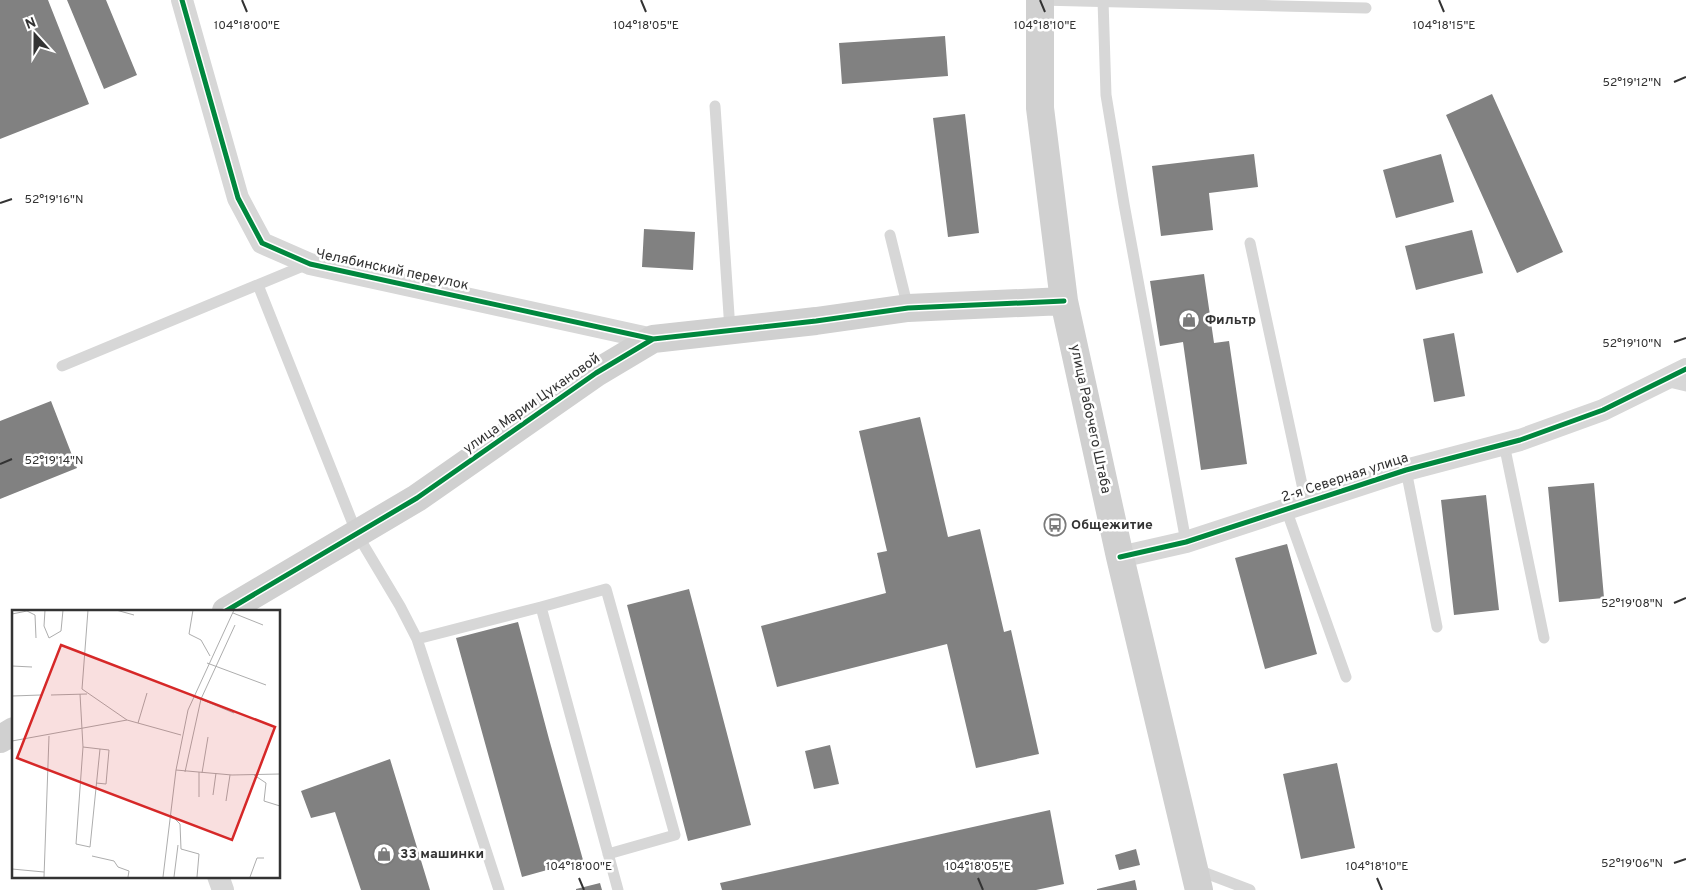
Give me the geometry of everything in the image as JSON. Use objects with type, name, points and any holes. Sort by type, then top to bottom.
[{"type":"street","name":"Челябинский переулок","points":[[182,0],[238,198],[262,244],[310,264],[653,339]]},
{"type":"street","name":"улица Рабочего Штаба","points":[[1040,0],[1040,108],[1064,301],[1120,557],[1196,879]]},
{"type":"street","name":"улица Марии Цукановой","points":[[228,610],[417,498],[596,373],[653,339],[816,321],[908,308],[1064,301]]},
{"type":"street","name":"2-я Северная улица","points":[[1120,557],[1186,542],[1406,470],[1520,440],[1603,410],[1686,369]]},
{"type":"street","points":[[0,738],[12,732]]},
{"type":"street","points":[[219,878],[223,890]]},
{"type":"lane","points":[[1040,0],[1366,8]]},
{"type":"lane","points":[[1103,1],[1108,104],[1124,204],[1186,542]]},
{"type":"lane","points":[[715,106],[730,330]]},
{"type":"lane","points":[[890,235],[908,308]]},
{"type":"lane","points":[[1250,243],[1296,506],[1346,677]]},
{"type":"lane","points":[[62,366],[310,264]]},
{"type":"lane","points":[[258,285],[357,534],[400,606],[417,639],[499,890]]},
{"type":"lane","points":[[1664,380],[1686,386]]},
{"type":"lane","points":[[1504,444],[1544,638]]},
{"type":"lane","points":[[1406,470],[1437,627]]},
{"type":"lane","points":[[417,639],[606,589],[675,835],[608,854]]},
{"type":"lane","points":[[541,607],[618,890]]},
{"type":"lane","points":[[1196,879],[1250,890]]},
{"type":"building","points":[[0,0],[48,0],[89,104],[0,139]]},
{"type":"building","points":[[67,0],[106,0],[137,75],[104,89]]},
{"type":"building","points":[[945,36],[948,76],[842,84],[839,43]]},
{"type":"building","points":[[1492,94],[1563,252],[1517,273],[1446,115]]},
{"type":"building","points":[[965,114],[979,233],[948,237],[933,118]]},
{"type":"building","points":[[1254,154],[1258,187],[1209,193],[1213,230],[1161,236],[1152,166]]},
{"type":"building","points":[[1441,154],[1454,202],[1396,218],[1383,170]]},
{"type":"building","points":[[644,229],[695,232],[693,270],[642,267]]},
{"type":"building","points":[[1472,230],[1483,273],[1416,290],[1405,246]]},
{"type":"building","points":[[1204,274],[1214,343],[1229,341],[1247,464],[1201,470],[1183,342],[1160,346],[1150,281]]},
{"type":"building","points":[[1454,333],[1465,396],[1434,402],[1423,339]]},
{"type":"building","points":[[51,401],[77,468],[0,499],[0,421]]},
{"type":"building","points":[[920,417],[948,537],[980,529],[1004,632],[1011,630],[1039,754],[976,768],[947,644],[777,687],[761,626],[886,593],[877,553],[887,551],[859,431]]},
{"type":"building","points":[[1594,483],[1604,598],[1559,602],[1548,487]]},
{"type":"building","points":[[1486,495],[1499,610],[1454,615],[1441,500]]},
{"type":"building","points":[[1287,544],[1317,654],[1265,669],[1235,558]]},
{"type":"building","points":[[689,589],[751,825],[688,841],[627,605]]},
{"type":"building","points":[[518,622],[583,860],[522,877],[456,638]]},
{"type":"building","points":[[830,745],[839,784],[814,789],[805,751]]},
{"type":"building","name":"33 машинки","points":[[390,759],[430,890],[361,890],[335,812],[311,818],[301,791]]},
{"type":"building","points":[[1337,763],[1355,848],[1301,859],[1283,774]]},
{"type":"building","points":[[1050,810],[1064,884],[1036,890],[722,890],[720,883]]},
{"type":"building","points":[[1136,849],[1140,865],[1119,870],[1115,855]]},
{"type":"building","points":[[1135,880],[1137,890],[1097,890],[1097,889]]},
{"type":"building","points":[[600,883],[602,890],[576,890],[576,889]]},
{"type":"cycle path","points":[[182,0],[238,198],[262,243],[310,264],[653,339]]},
{"type":"cycle path","points":[[228,610],[417,498],[596,373],[653,339],[816,321],[908,308],[1064,301]]},
{"type":"cycle path","points":[[1120,557],[1186,542],[1406,470],[1520,440],[1603,410],[1686,369]]},
{"type":"place","name":"Фильтр","points":[[1189,320]]},
{"type":"place","name":"Общежитие","points":[[1055,525]]},
{"type":"place","name":"33 машинки","points":[[384,854]]}]
